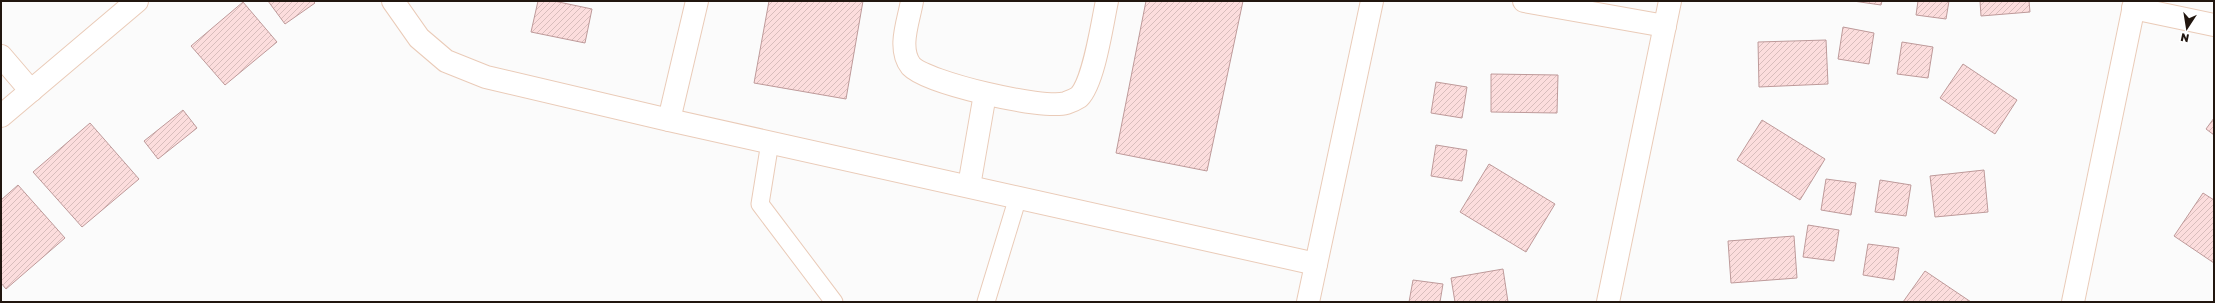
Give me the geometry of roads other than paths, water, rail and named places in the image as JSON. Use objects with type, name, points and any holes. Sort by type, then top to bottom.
[{"type":"street","points":[[1,116],[137,1]]},
{"type":"street","points":[[392,1],[419,38],[446,60],[486,77],[669,120],[1316,264]]},
{"type":"street","points":[[669,120],[697,1]]},
{"type":"street","points":[[912,1],[904,43],[911,65],[920,73],[985,94],[1047,104],[1065,104],[1079,97],[1089,82],[1107,1]]},
{"type":"street","points":[[1308,302],[1372,1]]},
{"type":"street","points":[[1524,1],[1665,26]]},
{"type":"street","points":[[1608,302],[1670,1]]},
{"type":"street","points":[[2073,302],[2134,4],[2214,25]]},
{"type":"street","points":[[1,56],[31,91]]},
{"type":"street","points":[[969,186],[985,94]]},
{"type":"lane","points":[[770,142],[760,204],[834,302]]},
{"type":"lane","points":[[986,302],[1018,197]]}]
